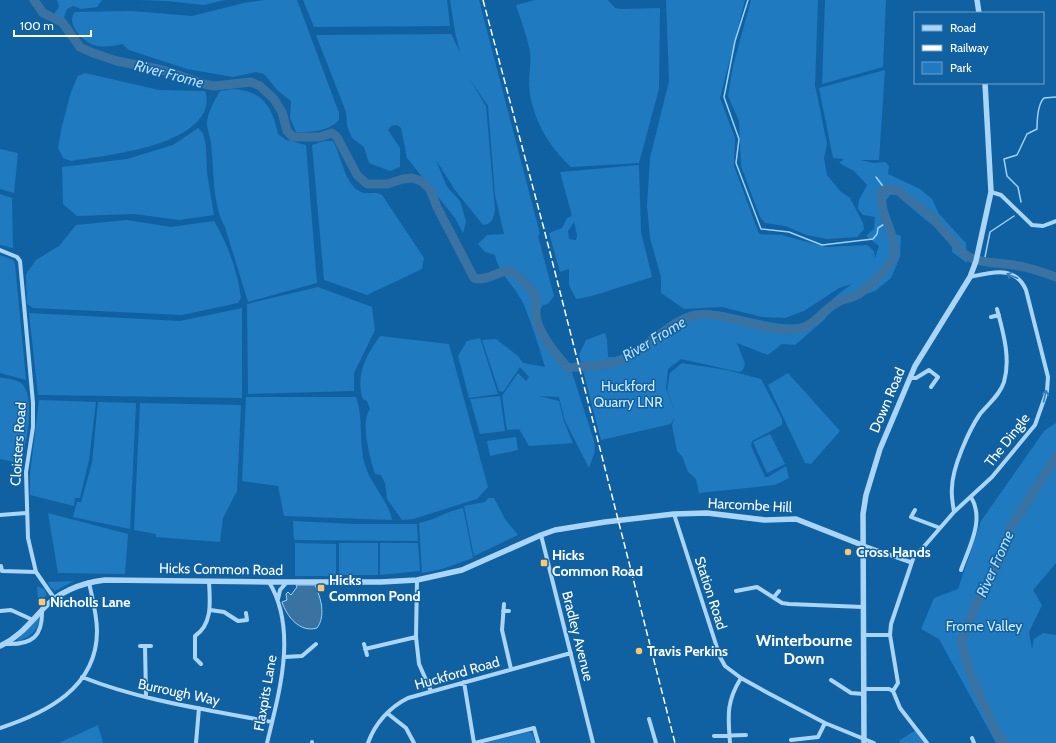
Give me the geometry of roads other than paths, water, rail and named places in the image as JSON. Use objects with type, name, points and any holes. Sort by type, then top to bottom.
[{"type":"street","points":[[977,0],[979,12]]},
{"type":"street","name":"Down Road","points":[[864,740],[862,514],[866,495],[880,449],[915,366],[971,275],[978,252],[991,192],[985,84]]},
{"type":"street","points":[[991,192],[1001,195],[1032,225],[1037,227],[1056,221]]},
{"type":"street","name":"Cloisters Road","points":[[0,250],[17,257],[20,261],[33,402],[33,427],[26,472],[26,513],[28,538],[36,572],[54,598]]},
{"type":"street","name":"The Dingle","points":[[910,562],[915,553],[921,550],[954,512],[992,477],[1035,425],[1047,391],[1048,377],[1026,290],[1021,280],[1010,274],[1001,272],[971,275]]},
{"type":"street","points":[[954,512],[952,488],[953,476],[960,457],[975,421],[1000,390],[1004,382],[1006,351],[997,309]]},
{"type":"street","points":[[991,317],[999,315]]},
{"type":"street","points":[[910,378],[916,378],[930,370],[938,377],[931,387]]},
{"type":"street","points":[[961,570],[977,524],[977,510],[971,497]]},
{"type":"street","points":[[914,510],[911,517],[940,528]]},
{"type":"street","points":[[0,515],[26,513]]},
{"type":"street","name":"Harcombe Hill","points":[[631,519],[674,514],[707,513],[765,520],[796,519],[862,545]]},
{"type":"street","name":"Station Road","points":[[674,514],[720,657],[725,666],[741,678],[825,723],[874,743]]},
{"type":"street","name":"Hicks Common Road","points":[[89,582],[104,580],[209,582],[381,582],[417,580],[462,570],[541,535],[575,526],[631,519]]},
{"type":"street","name":"Bradley Avenue","points":[[541,535],[593,743]]},
{"type":"street","points":[[862,545],[910,562],[891,624],[890,635],[898,683],[893,691]]},
{"type":"street","points":[[2,566],[2,571],[36,572]]},
{"type":"street","points":[[417,580],[416,637],[419,664],[431,691]]},
{"type":"street","points":[[0,728],[24,720],[51,707],[65,697],[82,677],[93,656],[97,632],[89,582],[69,589],[54,598],[21,633],[3,645]]},
{"type":"street","points":[[201,664],[195,658],[195,636],[203,631],[210,610],[209,582]]},
{"type":"street","name":"Flaxpits Lane","points":[[267,743],[284,657],[282,628],[277,599],[269,582]]},
{"type":"street","points":[[277,599],[280,590],[287,582]]},
{"type":"street","points":[[736,592],[757,587],[782,603],[863,607]]},
{"type":"street","points":[[774,597],[779,591]]},
{"type":"street","points":[[504,604],[502,630],[511,669]]},
{"type":"street","points":[[3,645],[26,642],[36,636],[41,629],[42,609]]},
{"type":"street","points":[[0,612],[11,610],[33,620]]},
{"type":"street","points":[[210,610],[224,612],[238,620],[247,620],[246,613]]},
{"type":"street","points":[[503,611],[509,611]]},
{"type":"street","points":[[864,635],[890,635]]},
{"type":"street","points":[[365,649],[416,637]]},
{"type":"street","points":[[284,657],[302,656],[316,644]]},
{"type":"street","points":[[364,644],[367,655]]},
{"type":"street","points":[[140,646],[151,646]]},
{"type":"street","points":[[145,646],[146,696]]},
{"type":"street","name":"Huckford Road","points":[[368,743],[387,713],[394,706],[408,698],[571,653]]},
{"type":"street","name":"Burrough Way","points":[[82,677],[104,686],[146,696],[272,722]]},
{"type":"street","points":[[730,743],[728,704],[732,691],[741,678]]},
{"type":"street","points":[[832,680],[851,693],[889,689],[893,691],[900,708],[927,743]]},
{"type":"street","points":[[464,682],[474,743],[534,728],[538,742]]},
{"type":"street","points":[[196,743],[199,708]]},
{"type":"street","points":[[387,713],[406,728],[414,743]]},
{"type":"street","points":[[649,719],[656,743]]},
{"type":"street","points":[[791,740],[818,737],[825,723]]},
{"type":"street","points":[[714,736],[746,735]]},
{"type":"street","points":[[802,738],[803,743]]},
{"type":"waterway","name":"River Frome","points":[[34,0],[43,13],[62,22],[80,47],[93,53],[117,61],[163,70],[214,86],[251,82],[260,86],[274,99],[282,112],[287,131],[293,137],[319,137],[332,133],[337,137],[357,175],[367,184],[387,184],[412,178],[421,181],[430,189],[437,207],[474,278],[484,278],[508,271],[515,274],[530,289],[536,300],[537,322],[550,346],[568,368],[604,365],[617,362],[633,354],[687,317],[696,315],[721,316],[760,326],[786,330],[798,329],[810,324],[830,307],[865,290],[891,262],[895,251],[894,244],[881,199],[882,191],[886,189],[897,190],[931,216],[964,254],[976,260],[1024,267],[1056,277]]},
{"type":"waterway","points":[[748,0],[735,41],[724,97],[739,139],[736,163],[761,229],[789,232],[822,245],[873,239],[877,234],[878,228],[886,223]]},
{"type":"waterway","points":[[1021,202],[1018,187],[1007,176],[1004,159],[1017,155],[1027,134],[1037,129],[1039,108],[1044,98],[1056,97]]},
{"type":"waterway","points":[[876,177],[885,189]]},
{"type":"waterway","points":[[984,262],[990,232],[1014,216]]},
{"type":"waterway","name":"River Frome","points":[[1005,743],[998,736],[970,673],[961,641],[973,611],[1001,558],[1011,527],[1056,457]]},
{"type":"railway","points":[[483,0],[544,229],[675,743]]},
{"type":"place","name":"Cross Hands","points":[[848,552]]},
{"type":"place","name":"Hicks Common Road","points":[[544,563]]},
{"type":"place","name":"Hicks Common Pond","points":[[321,588]]},
{"type":"place","name":"Nicholls Lane","points":[[42,602]]},
{"type":"place","name":"Travis Perkins","points":[[639,651]]},
{"type":"district","name":"Winterbourne Down","points":[[804,649]]},
{"type":"park label","name":"Huckford Quarry LNR","points":[[628,394]]},
{"type":"park label","name":"Frome Valley","points":[[984,626]]}]
